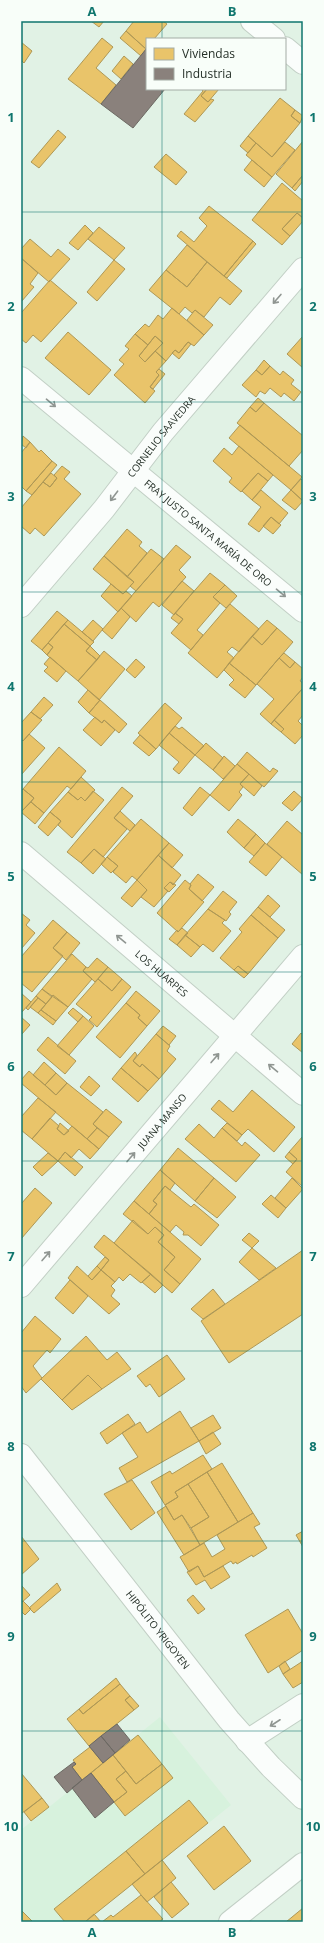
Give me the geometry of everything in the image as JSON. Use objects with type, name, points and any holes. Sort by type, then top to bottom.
[{"type":"street","points":[[252,21],[273,38]]},
{"type":"street","points":[[286,49],[303,63]]},
{"type":"street","name":"CORNELIO SAAVEDRA","points":[[21,606],[104,509],[163,432],[303,269]]},
{"type":"street","name":"FRAY JUSTO SANTA MARÍA DE ORO","points":[[21,378],[303,611]]},
{"type":"street","name":"LOS HUARPES","points":[[21,853],[303,1094]]},
{"type":"street","name":"JUANA MANSO","points":[[21,1286],[303,956]]},
{"type":"street","name":"HIPÓLITO YRIGOYEN","points":[[25,1467],[247,1741],[303,1798]]},
{"type":"street","points":[[247,1741],[303,1705]]},
{"type":"street","points":[[230,1922],[303,1864]]},
{"type":"shaded area","points":[[160,1717],[231,1805],[85,1922],[21,1922],[21,1830]]},
{"type":"building: Viviendas","points":[[91,21],[104,21],[99,27]]},
{"type":"building: Viviendas","points":[[134,21],[163,21],[167,24],[155,38],[146,38],[146,49],[126,31]]},
{"type":"building: Viviendas","points":[[126,31],[146,49],[141,56],[120,38]]},
{"type":"building: Viviendas","points":[[102,38],[113,47],[96,68],[116,85],[101,104],[68,79]]},
{"type":"building: Viviendas","points":[[21,42],[32,51],[24,63],[21,60]]},
{"type":"building: Viviendas","points":[[124,56],[133,64],[121,79],[112,71]]},
{"type":"building: Viviendas","points":[[202,90],[206,90],[201,96],[208,102],[211,99],[214,100],[195,122],[184,114],[203,91]]},
{"type":"building: Viviendas","points":[[206,90],[218,90],[208,102],[201,96]]},
{"type":"building: Viviendas","points":[[280,98],[295,110],[291,116],[300,123],[272,157],[248,136]]},
{"type":"building: Viviendas","points":[[295,110],[303,116],[300,123],[291,116]]},
{"type":"building: Viviendas","points":[[58,130],[66,137],[39,168],[31,162]]},
{"type":"building: Viviendas","points":[[248,136],[256,143],[248,153],[240,146]]},
{"type":"building: Viviendas","points":[[303,141],[303,175],[292,188],[276,174]]},
{"type":"building: Viviendas","points":[[285,142],[295,150],[272,177],[246,155],[256,143],[272,157]]},
{"type":"building: Viviendas","points":[[166,154],[187,172],[176,185],[154,167]]},
{"type":"building: Viviendas","points":[[252,160],[272,177],[264,187],[244,170]]},
{"type":"building: Viviendas","points":[[303,175],[303,181],[295,191],[292,188]]},
{"type":"building: Viviendas","points":[[282,183],[303,201],[303,218],[297,213],[282,229],[290,236],[282,245],[252,220]]},
{"type":"building: Viviendas","points":[[209,206],[253,241],[224,276],[177,236],[181,231],[194,242],[207,226],[199,218]]},
{"type":"building: Viviendas","points":[[297,213],[303,218],[303,221],[290,236],[282,229]]},
{"type":"building: Viviendas","points":[[85,225],[93,233],[78,250],[69,243]]},
{"type":"building: Viviendas","points":[[99,227],[125,248],[114,260],[88,239]]},
{"type":"building: Viviendas","points":[[30,239],[51,257],[58,249],[70,259],[49,282],[21,258],[21,249]]},
{"type":"building: Viviendas","points":[[253,241],[256,244],[227,278],[224,276]]},
{"type":"building: Viviendas","points":[[187,245],[207,262],[187,287],[166,270]]},
{"type":"building: Viviendas","points":[[21,258],[38,273],[30,284],[34,287],[21,302]]},
{"type":"building: Viviendas","points":[[114,260],[125,269],[97,301],[87,292]]},
{"type":"building: Viviendas","points":[[207,262],[242,291],[230,305],[220,297],[204,317],[195,310],[192,313],[185,307],[179,314],[149,290],[166,270],[187,287]]},
{"type":"building: Viviendas","points":[[50,280],[77,303],[41,342],[33,335],[26,343],[21,339],[21,313]]},
{"type":"building: Viviendas","points":[[172,308],[204,335],[194,346],[188,342],[179,353],[175,350],[166,361],[155,351],[163,343],[155,336],[148,345],[135,334],[145,324],[149,327],[158,315],[163,319]]},
{"type":"building: Viviendas","points":[[195,310],[213,325],[204,335],[187,320]]},
{"type":"building: Viviendas","points":[[68,332],[111,370],[89,395],[45,358]]},
{"type":"building: Viviendas","points":[[135,334],[148,345],[139,356],[145,362],[155,351],[166,361],[156,372],[159,375],[150,387],[155,391],[145,403],[114,375],[124,364],[119,360],[129,349],[125,346]]},
{"type":"building: Viviendas","points":[[155,336],[163,343],[145,362],[139,356]]},
{"type":"building: Viviendas","points":[[303,336],[303,368],[287,354]]},
{"type":"building: Viviendas","points":[[188,342],[191,344],[179,359],[172,353],[175,350],[179,353]]},
{"type":"building: Viviendas","points":[[264,360],[270,366],[262,375],[256,370]]},
{"type":"building: Viviendas","points":[[270,366],[280,375],[283,371],[294,380],[291,384],[301,392],[294,401],[284,393],[281,397],[270,388],[265,394],[260,391],[256,397],[242,385],[256,370],[262,375]]},
{"type":"building: Viviendas","points":[[159,369],[165,374],[153,389],[150,387],[159,375],[156,372]]},
{"type":"building: Viviendas","points":[[258,398],[264,403],[256,412],[250,407]]},
{"type":"building: Viviendas","points":[[264,403],[303,436],[303,450],[289,466],[237,423],[250,407],[256,412]]},
{"type":"building: Viviendas","points":[[240,425],[302,477],[291,490],[229,438]]},
{"type":"building: Viviendas","points":[[23,436],[30,442],[26,448],[21,444]]},
{"type":"building: Viviendas","points":[[30,442],[39,452],[41,450],[52,461],[26,491],[21,486],[21,453]]},
{"type":"building: Viviendas","points":[[239,446],[273,475],[268,481],[258,473],[241,492],[229,482],[232,478],[213,461],[224,448],[232,455]]},
{"type":"building: Viviendas","points":[[52,461],[57,465],[32,495],[26,491]]},
{"type":"building: Viviendas","points":[[62,466],[70,472],[64,479],[81,494],[44,536],[35,528],[30,534],[21,526],[21,508],[43,482],[50,487],[57,478],[54,475]]},
{"type":"building: Viviendas","points":[[51,473],[57,478],[50,487],[43,482]]},
{"type":"building: Viviendas","points":[[258,473],[268,481],[252,500],[242,491]]},
{"type":"building: Viviendas","points":[[301,479],[303,481],[303,501],[291,490]]},
{"type":"building: Viviendas","points":[[261,490],[288,513],[279,524],[271,517],[259,532],[248,524],[261,507],[252,500]]},
{"type":"building: Viviendas","points":[[291,490],[303,501],[295,510],[282,500]]},
{"type":"building: Viviendas","points":[[271,517],[281,525],[273,534],[263,526]]},
{"type":"building: Viviendas","points":[[127,529],[142,542],[139,546],[147,553],[127,577],[104,556]]},
{"type":"building: Viviendas","points":[[176,545],[191,557],[179,570],[186,577],[159,607],[153,602],[136,622],[121,608]]},
{"type":"building: Viviendas","points":[[151,549],[164,559],[136,591],[130,586],[134,582],[127,577]]},
{"type":"building: Viviendas","points":[[104,556],[134,582],[123,594],[93,569]]},
{"type":"building: Viviendas","points":[[210,573],[225,585],[213,597],[220,603],[197,630],[203,635],[191,650],[171,633],[183,619],[175,613]]},
{"type":"building: Viviendas","points":[[182,581],[194,591],[174,615],[162,605]]},
{"type":"building: Viviendas","points":[[111,584],[123,594],[126,591],[132,596],[118,612],[101,596]]},
{"type":"building: Viviendas","points":[[225,585],[237,596],[226,608],[213,597]]},
{"type":"building: Viviendas","points":[[230,604],[259,629],[239,652],[232,647],[227,652],[234,658],[217,678],[188,653]]},
{"type":"building: Viviendas","points":[[121,608],[130,617],[112,639],[102,630]]},
{"type":"building: Viviendas","points":[[57,611],[68,620],[42,650],[31,641]]},
{"type":"building: Viviendas","points":[[175,613],[183,619],[179,624],[171,618]]},
{"type":"building: Viviendas","points":[[68,620],[94,642],[90,646],[64,624]]},
{"type":"building: Viviendas","points":[[93,620],[103,629],[93,641],[82,632]]},
{"type":"building: Viviendas","points":[[267,620],[277,628],[262,645],[252,636]]},
{"type":"building: Viviendas","points":[[64,624],[90,646],[86,651],[97,660],[78,681],[47,655],[53,647],[48,643]]},
{"type":"building: Viviendas","points":[[277,628],[293,642],[256,685],[229,663],[252,636],[262,645]]},
{"type":"building: Viviendas","points":[[48,643],[53,647],[47,655],[42,650]]},
{"type":"building: Viviendas","points":[[90,646],[100,656],[97,660],[86,651]]},
{"type":"building: Viviendas","points":[[104,651],[125,669],[99,700],[78,681]]},
{"type":"building: Viviendas","points":[[284,653],[295,662],[290,668],[279,658]]},
{"type":"building: Viviendas","points":[[50,657],[66,671],[57,682],[44,671],[48,667],[44,664]]},
{"type":"building: Viviendas","points":[[279,658],[290,668],[295,662],[303,669],[303,677],[300,681],[303,683],[303,688],[271,724],[260,714],[274,699],[257,684]]},
{"type":"building: Viviendas","points":[[136,659],[145,667],[135,678],[126,670]]},
{"type":"building: Viviendas","points":[[229,663],[256,685],[245,698],[229,685],[234,680],[224,670]]},
{"type":"building: Viviendas","points":[[303,688],[303,715],[298,721],[303,726],[303,735],[295,744],[281,732],[284,729],[274,720]]},
{"type":"building: Viviendas","points":[[88,690],[100,700],[89,713],[78,702]]},
{"type":"building: Viviendas","points":[[44,697],[53,705],[40,719],[31,712]]},
{"type":"building: Viviendas","points":[[100,700],[127,724],[119,733],[104,720],[102,723],[89,713]]},
{"type":"building: Viviendas","points":[[165,703],[182,718],[156,749],[138,733]]},
{"type":"building: Viviendas","points":[[31,712],[42,720],[23,741],[21,739],[21,723]]},
{"type":"building: Viviendas","points":[[95,717],[102,723],[104,720],[115,730],[101,746],[83,730]]},
{"type":"building: Viviendas","points":[[274,720],[284,729],[281,732],[271,724]]},
{"type":"building: Viviendas","points":[[175,726],[179,729],[182,727],[204,746],[195,755],[169,733]]},
{"type":"building: Viviendas","points":[[169,733],[195,755],[179,774],[173,769],[179,762],[159,745]]},
{"type":"building: Viviendas","points":[[29,734],[45,748],[21,775],[21,739],[23,741]]},
{"type":"building: Viviendas","points":[[140,735],[156,749],[149,756],[133,743]]},
{"type":"building: Viviendas","points":[[206,743],[223,758],[213,770],[195,755]]},
{"type":"building: Viviendas","points":[[59,747],[86,771],[71,789],[67,786],[44,813],[31,802],[34,798],[23,789]]},
{"type":"building: Viviendas","points":[[247,752],[270,772],[273,768],[278,771],[264,787],[237,764]]},
{"type":"building: Viviendas","points":[[224,756],[235,766],[223,779],[213,770]]},
{"type":"building: Viviendas","points":[[237,764],[249,774],[240,784],[243,787],[239,792],[242,795],[229,811],[210,795]]},
{"type":"building: Viviendas","points":[[249,774],[262,786],[254,796],[240,784]]},
{"type":"building: Viviendas","points":[[81,777],[95,790],[85,801],[81,797],[78,800],[68,792]]},
{"type":"building: Viviendas","points":[[122,787],[133,796],[114,818],[127,829],[103,857],[94,849],[81,863],[67,852]]},
{"type":"building: Viviendas","points":[[200,787],[210,795],[192,816],[183,808]]},
{"type":"building: Viviendas","points":[[23,789],[34,798],[21,812],[21,791]]},
{"type":"building: Viviendas","points":[[93,791],[104,800],[72,838],[58,825],[61,821],[50,812],[68,792],[78,800],[81,797],[85,801]]},
{"type":"building: Viviendas","points":[[294,791],[303,799],[292,811],[282,803]]},
{"type":"building: Viviendas","points":[[31,802],[44,813],[35,824],[21,812]]},
{"type":"building: Viviendas","points":[[120,811],[135,825],[130,831],[114,818]]},
{"type":"building: Viviendas","points":[[50,812],[61,821],[48,836],[38,827]]},
{"type":"building: Viviendas","points":[[141,819],[169,843],[137,880],[132,876],[126,883],[113,872],[118,866],[107,857]]},
{"type":"building: Viviendas","points":[[238,819],[256,834],[244,848],[227,832]]},
{"type":"building: Viviendas","points":[[287,821],[303,835],[303,875],[267,844]]},
{"type":"building: Viviendas","points":[[256,834],[265,843],[254,856],[244,848]]},
{"type":"building: Viviendas","points":[[169,843],[183,855],[172,868],[158,855]]},
{"type":"building: Viviendas","points":[[265,843],[282,857],[266,876],[249,862]]},
{"type":"building: Viviendas","points":[[94,849],[106,859],[93,874],[81,863]]},
{"type":"building: Viviendas","points":[[158,855],[181,875],[173,885],[170,882],[164,888],[168,891],[154,907],[141,897],[147,890],[137,880]]},
{"type":"building: Viviendas","points":[[107,857],[118,866],[111,873],[101,864]]},
{"type":"building: Viviendas","points":[[198,874],[214,887],[202,901],[189,889],[190,884]]},
{"type":"building: Viviendas","points":[[137,880],[147,890],[132,907],[121,898]]},
{"type":"building: Viviendas","points":[[185,880],[191,885],[189,889],[204,902],[178,932],[157,913]]},
{"type":"building: Viviendas","points":[[170,882],[176,885],[169,892],[164,888]]},
{"type":"building: Viviendas","points":[[223,891],[237,902],[229,912],[231,914],[226,921],[208,909]]},
{"type":"building: Viviendas","points":[[268,895],[280,906],[270,917],[258,907]]},
{"type":"building: Viviendas","points":[[258,907],[285,930],[278,938],[251,915]]},
{"type":"building: Viviendas","points":[[208,909],[225,920],[222,923],[231,931],[213,952],[203,944],[200,947],[185,935]]},
{"type":"building: Viviendas","points":[[21,913],[30,920],[26,925],[35,933],[21,949]]},
{"type":"building: Viviendas","points":[[251,915],[278,938],[248,974],[238,966],[234,970],[220,958],[242,932],[239,929]]},
{"type":"building: Viviendas","points":[[53,920],[67,932],[53,948],[63,956],[32,992],[21,983],[21,957]]},
{"type":"building: Viviendas","points":[[182,928],[188,933],[177,945],[169,939],[177,930],[178,932]]},
{"type":"building: Viviendas","points":[[67,932],[80,943],[66,960],[53,948]]},
{"type":"building: Viviendas","points":[[185,935],[200,947],[191,957],[177,945]]},
{"type":"building: Viviendas","points":[[72,954],[86,967],[83,971],[92,979],[68,1007],[42,989]]},
{"type":"building: Viviendas","points":[[97,958],[108,967],[95,982],[83,971],[86,967],[88,968]]},
{"type":"building: Viviendas","points":[[238,966],[248,974],[244,978],[234,970]]},
{"type":"building: Viviendas","points":[[108,967],[122,979],[112,991],[98,979]]},
{"type":"building: Viviendas","points":[[98,979],[112,991],[122,979],[131,987],[97,1027],[89,1020],[92,1017],[76,1004]]},
{"type":"building: Viviendas","points":[[42,989],[52,997],[46,1004],[36,996]]},
{"type":"building: Viviendas","points":[[136,991],[160,1011],[147,1026],[138,1018],[140,1015],[126,1003]]},
{"type":"building: Viviendas","points":[[21,993],[31,1002],[21,1013]]},
{"type":"building: Viviendas","points":[[53,995],[68,1007],[56,1021],[41,1010]]},
{"type":"building: Viviendas","points":[[36,996],[38,998],[28,1010],[26,1008]]},
{"type":"building: Viviendas","points":[[38,998],[46,1004],[38,1013],[30,1007]]},
{"type":"building: Viviendas","points":[[126,1003],[140,1015],[138,1018],[147,1026],[120,1058],[96,1037]]},
{"type":"building: Viviendas","points":[[73,1008],[83,1016],[78,1022],[68,1013]]},
{"type":"building: Viviendas","points":[[41,1010],[56,1021],[53,1025],[38,1013]]},
{"type":"building: Viviendas","points":[[83,1016],[94,1026],[69,1055],[57,1046]]},
{"type":"building: Viviendas","points":[[21,1017],[30,1025],[21,1035]]},
{"type":"building: Viviendas","points":[[163,1026],[176,1036],[169,1045],[156,1034]]},
{"type":"building: Viviendas","points":[[301,1033],[303,1035],[303,1053],[292,1044]]},
{"type":"building: Viviendas","points":[[156,1034],[170,1046],[167,1051],[176,1059],[159,1079],[142,1064],[140,1067],[133,1061]]},
{"type":"building: Viviendas","points":[[48,1037],[76,1061],[65,1074],[37,1050]]},
{"type":"building: Viviendas","points":[[135,1052],[137,1055],[133,1061],[140,1067],[142,1064],[159,1079],[148,1091],[121,1068]]},
{"type":"building: Viviendas","points":[[44,1062],[56,1073],[45,1085],[33,1075]]},
{"type":"building: Viviendas","points":[[121,1068],[148,1091],[138,1102],[112,1079]]},
{"type":"building: Viviendas","points":[[29,1071],[56,1095],[67,1083],[103,1112],[93,1124],[97,1128],[87,1139],[21,1083],[21,1080]]},
{"type":"building: Viviendas","points":[[56,1073],[67,1083],[56,1095],[45,1085]]},
{"type":"building: Viviendas","points":[[89,1076],[100,1086],[91,1096],[80,1087]]},
{"type":"building: Viviendas","points":[[252,1090],[295,1127],[274,1152],[248,1129],[242,1135],[211,1109],[219,1100],[233,1112]]},
{"type":"building: Viviendas","points":[[38,1098],[56,1112],[32,1139],[21,1130],[21,1117]]},
{"type":"building: Viviendas","points":[[106,1109],[122,1122],[109,1137],[93,1124]]},
{"type":"building: Viviendas","points":[[50,1118],[59,1126],[57,1129],[64,1135],[72,1126],[99,1149],[90,1159],[79,1149],[71,1158],[65,1152],[58,1161],[32,1139]]},
{"type":"building: Viviendas","points":[[60,1123],[69,1131],[64,1135],[57,1129]]},
{"type":"building: Viviendas","points":[[227,1123],[242,1135],[237,1141],[222,1128]]},
{"type":"building: Viviendas","points":[[199,1124],[214,1138],[222,1128],[242,1146],[245,1142],[260,1155],[236,1182],[185,1139]]},
{"type":"building: Viviendas","points":[[97,1128],[109,1137],[99,1149],[87,1139]]},
{"type":"building: Viviendas","points":[[303,1136],[303,1187],[286,1172],[297,1159],[289,1152]]},
{"type":"building: Viviendas","points":[[178,1148],[214,1178],[195,1201],[160,1170]]},
{"type":"building: Viviendas","points":[[65,1152],[83,1167],[75,1176],[58,1161]]},
{"type":"building: Viviendas","points":[[289,1152],[297,1159],[293,1164],[285,1157]]},
{"type":"building: Viviendas","points":[[48,1153],[58,1161],[42,1176],[33,1167]]},
{"type":"building: Viviendas","points":[[160,1170],[175,1183],[170,1190],[165,1186],[153,1201],[157,1204],[149,1214],[134,1201]]},
{"type":"building: Viviendas","points":[[214,1178],[236,1197],[217,1218],[195,1201]]},
{"type":"building: Viviendas","points":[[292,1178],[303,1189],[286,1208],[275,1198]]},
{"type":"building: Viviendas","points":[[165,1186],[191,1207],[194,1204],[219,1225],[201,1246],[188,1235],[183,1235],[184,1232],[176,1225],[170,1232],[149,1214],[157,1204],[153,1201]]},
{"type":"building: Viviendas","points":[[35,1188],[52,1203],[21,1239],[21,1204]]},
{"type":"building: Viviendas","points":[[271,1195],[286,1208],[278,1218],[262,1204]]},
{"type":"building: Viviendas","points":[[134,1201],[201,1259],[180,1284],[164,1270],[175,1257],[158,1242],[164,1235],[155,1227],[148,1234],[123,1214]]},
{"type":"building: Viviendas","points":[[133,1220],[148,1234],[155,1227],[164,1235],[158,1242],[175,1257],[164,1270],[180,1284],[172,1293],[114,1243]]},
{"type":"building: Viviendas","points":[[249,1233],[259,1241],[252,1248],[242,1240]]},
{"type":"building: Viviendas","points":[[104,1235],[151,1274],[141,1283],[130,1274],[123,1281],[119,1277],[115,1282],[101,1270],[109,1260],[94,1247]]},
{"type":"building: Viviendas","points":[[252,1248],[276,1268],[259,1280],[239,1262]]},
{"type":"building: Viviendas","points":[[303,1250],[303,1314],[229,1363],[201,1321]]},
{"type":"building: Viviendas","points":[[105,1257],[109,1260],[101,1270],[97,1266]]},
{"type":"building: Viviendas","points":[[77,1266],[92,1280],[101,1270],[115,1282],[111,1286],[115,1290],[111,1296],[120,1304],[109,1314],[68,1278]]},
{"type":"building: Viviendas","points":[[97,1266],[101,1270],[92,1280],[88,1276]]},
{"type":"building: Viviendas","points":[[151,1274],[163,1285],[155,1293],[142,1282]]},
{"type":"building: Viviendas","points":[[70,1280],[88,1296],[73,1314],[55,1298]]},
{"type":"building: Viviendas","points":[[213,1289],[225,1304],[203,1319],[191,1309]]},
{"type":"building: Viviendas","points":[[35,1316],[61,1339],[50,1353],[47,1350],[33,1366],[42,1378],[26,1393],[21,1386],[21,1333]]},
{"type":"building: Viviendas","points":[[86,1336],[107,1360],[117,1352],[131,1369],[102,1389],[88,1375],[62,1400],[41,1379]]},
{"type":"building: Viviendas","points":[[167,1355],[185,1379],[159,1397],[150,1384],[146,1387],[137,1376]]},
{"type":"building: Viviendas","points":[[88,1375],[102,1389],[72,1410],[62,1400]]},
{"type":"building: Viviendas","points":[[180,1411],[199,1441],[127,1482],[119,1468],[138,1457],[122,1433],[140,1422],[147,1433]]},
{"type":"building: Viviendas","points":[[128,1414],[135,1424],[107,1444],[100,1433]]},
{"type":"building: Viviendas","points":[[213,1415],[221,1428],[199,1441],[191,1428]]},
{"type":"building: Viviendas","points":[[213,1432],[221,1444],[206,1454],[199,1441]]},
{"type":"building: Viviendas","points":[[203,1455],[212,1469],[175,1492],[178,1497],[165,1505],[151,1482],[170,1471],[172,1474]]},
{"type":"building: Viviendas","points":[[222,1463],[253,1513],[238,1522],[207,1472]]},
{"type":"building: Viviendas","points":[[207,1472],[238,1522],[200,1545],[191,1528],[209,1517],[188,1484]]},
{"type":"building: Viviendas","points":[[132,1480],[155,1513],[131,1530],[104,1494]]},
{"type":"building: Viviendas","points":[[188,1484],[209,1517],[191,1528],[182,1515],[174,1520],[165,1505],[178,1497],[175,1492]]},
{"type":"building: Viviendas","points":[[166,1506],[174,1520],[182,1515],[200,1545],[184,1555],[157,1512]]},
{"type":"building: Viviendas","points":[[253,1513],[260,1524],[254,1527],[267,1548],[253,1557],[252,1555],[237,1564],[236,1562],[233,1564],[231,1561],[204,1577],[198,1566],[189,1572],[180,1557],[204,1543],[212,1557],[225,1549],[217,1535]]},
{"type":"building: Viviendas","points":[[303,1531],[303,1547],[296,1535]]},
{"type":"building: Viviendas","points":[[21,1536],[39,1559],[21,1575]]},
{"type":"building: Viviendas","points":[[198,1566],[204,1577],[223,1566],[230,1577],[211,1589],[205,1580],[196,1585],[187,1572]]},
{"type":"building: Viviendas","points":[[57,1583],[61,1590],[34,1613],[29,1608]]},
{"type":"building: Viviendas","points":[[21,1585],[30,1595],[21,1603]]},
{"type":"building: Viviendas","points":[[193,1595],[205,1609],[198,1614],[187,1600]]},
{"type":"building: Viviendas","points":[[23,1601],[31,1609],[25,1615],[21,1611],[21,1603]]},
{"type":"building: Viviendas","points":[[288,1609],[303,1634],[303,1650],[268,1673],[245,1635]]},
{"type":"building: Viviendas","points":[[285,1661],[290,1669],[283,1674],[279,1666]]},
{"type":"building: Viviendas","points":[[303,1661],[303,1682],[293,1688],[283,1674]]},
{"type":"building: Viviendas","points":[[116,1678],[120,1684],[83,1714],[79,1709]]},
{"type":"building: Viviendas","points":[[120,1684],[130,1696],[125,1700],[134,1710],[89,1746],[67,1719],[79,1709],[83,1714]]},
{"type":"building: Viviendas","points":[[130,1696],[139,1706],[134,1710],[125,1700]]},
{"type":"building: Viviendas","points":[[138,1735],[162,1764],[136,1784],[113,1755]]},
{"type":"building: Viviendas","points":[[90,1747],[103,1763],[82,1780],[72,1767],[76,1764],[73,1760]]},
{"type":"building: Viviendas","points":[[113,1755],[126,1771],[116,1779],[127,1792],[114,1802],[91,1773]]},
{"type":"building: Viviendas","points":[[162,1764],[173,1778],[125,1816],[114,1802],[127,1792],[116,1779],[126,1771],[136,1784]]},
{"type":"building: Viviendas","points":[[21,1773],[42,1798],[22,1813],[21,1812]]},
{"type":"building: Viviendas","points":[[42,1798],[49,1807],[31,1821],[24,1812]]},
{"type":"building: Viviendas","points":[[189,1800],[208,1823],[145,1874],[126,1851]]},
{"type":"building: Viviendas","points":[[224,1826],[251,1861],[214,1890],[187,1856]]},
{"type":"building: Viviendas","points":[[126,1851],[145,1874],[85,1922],[65,1922],[54,1909]]},
{"type":"building: Viviendas","points":[[162,1860],[176,1878],[147,1902],[132,1884]]},
{"type":"building: Viviendas","points":[[171,1882],[189,1904],[172,1918],[154,1897]]},
{"type":"building: Viviendas","points":[[141,1895],[163,1919],[159,1922],[102,1922],[111,1915],[113,1917]]},
{"type":"building: Viviendas","points":[[303,1908],[303,1922],[286,1922]]},
{"type":"building: Viviendas","points":[[21,1910],[32,1921],[31,1922],[21,1922]]},
{"type":"building: Viviendas","points":[[94,1914],[101,1922],[85,1922]]},
{"type":"building: Industria","points":[[146,49],[146,90],[164,90],[133,128],[101,104]]},
{"type":"building: Industria","points":[[117,1724],[130,1740],[115,1753],[101,1736]]},
{"type":"building: Industria","points":[[101,1736],[115,1753],[103,1763],[89,1746]]},
{"type":"building: Industria","points":[[74,1762],[76,1764],[72,1767],[82,1780],[67,1793],[54,1777]]},
{"type":"building: Industria","points":[[91,1773],[114,1802],[95,1818],[72,1788]]}]
